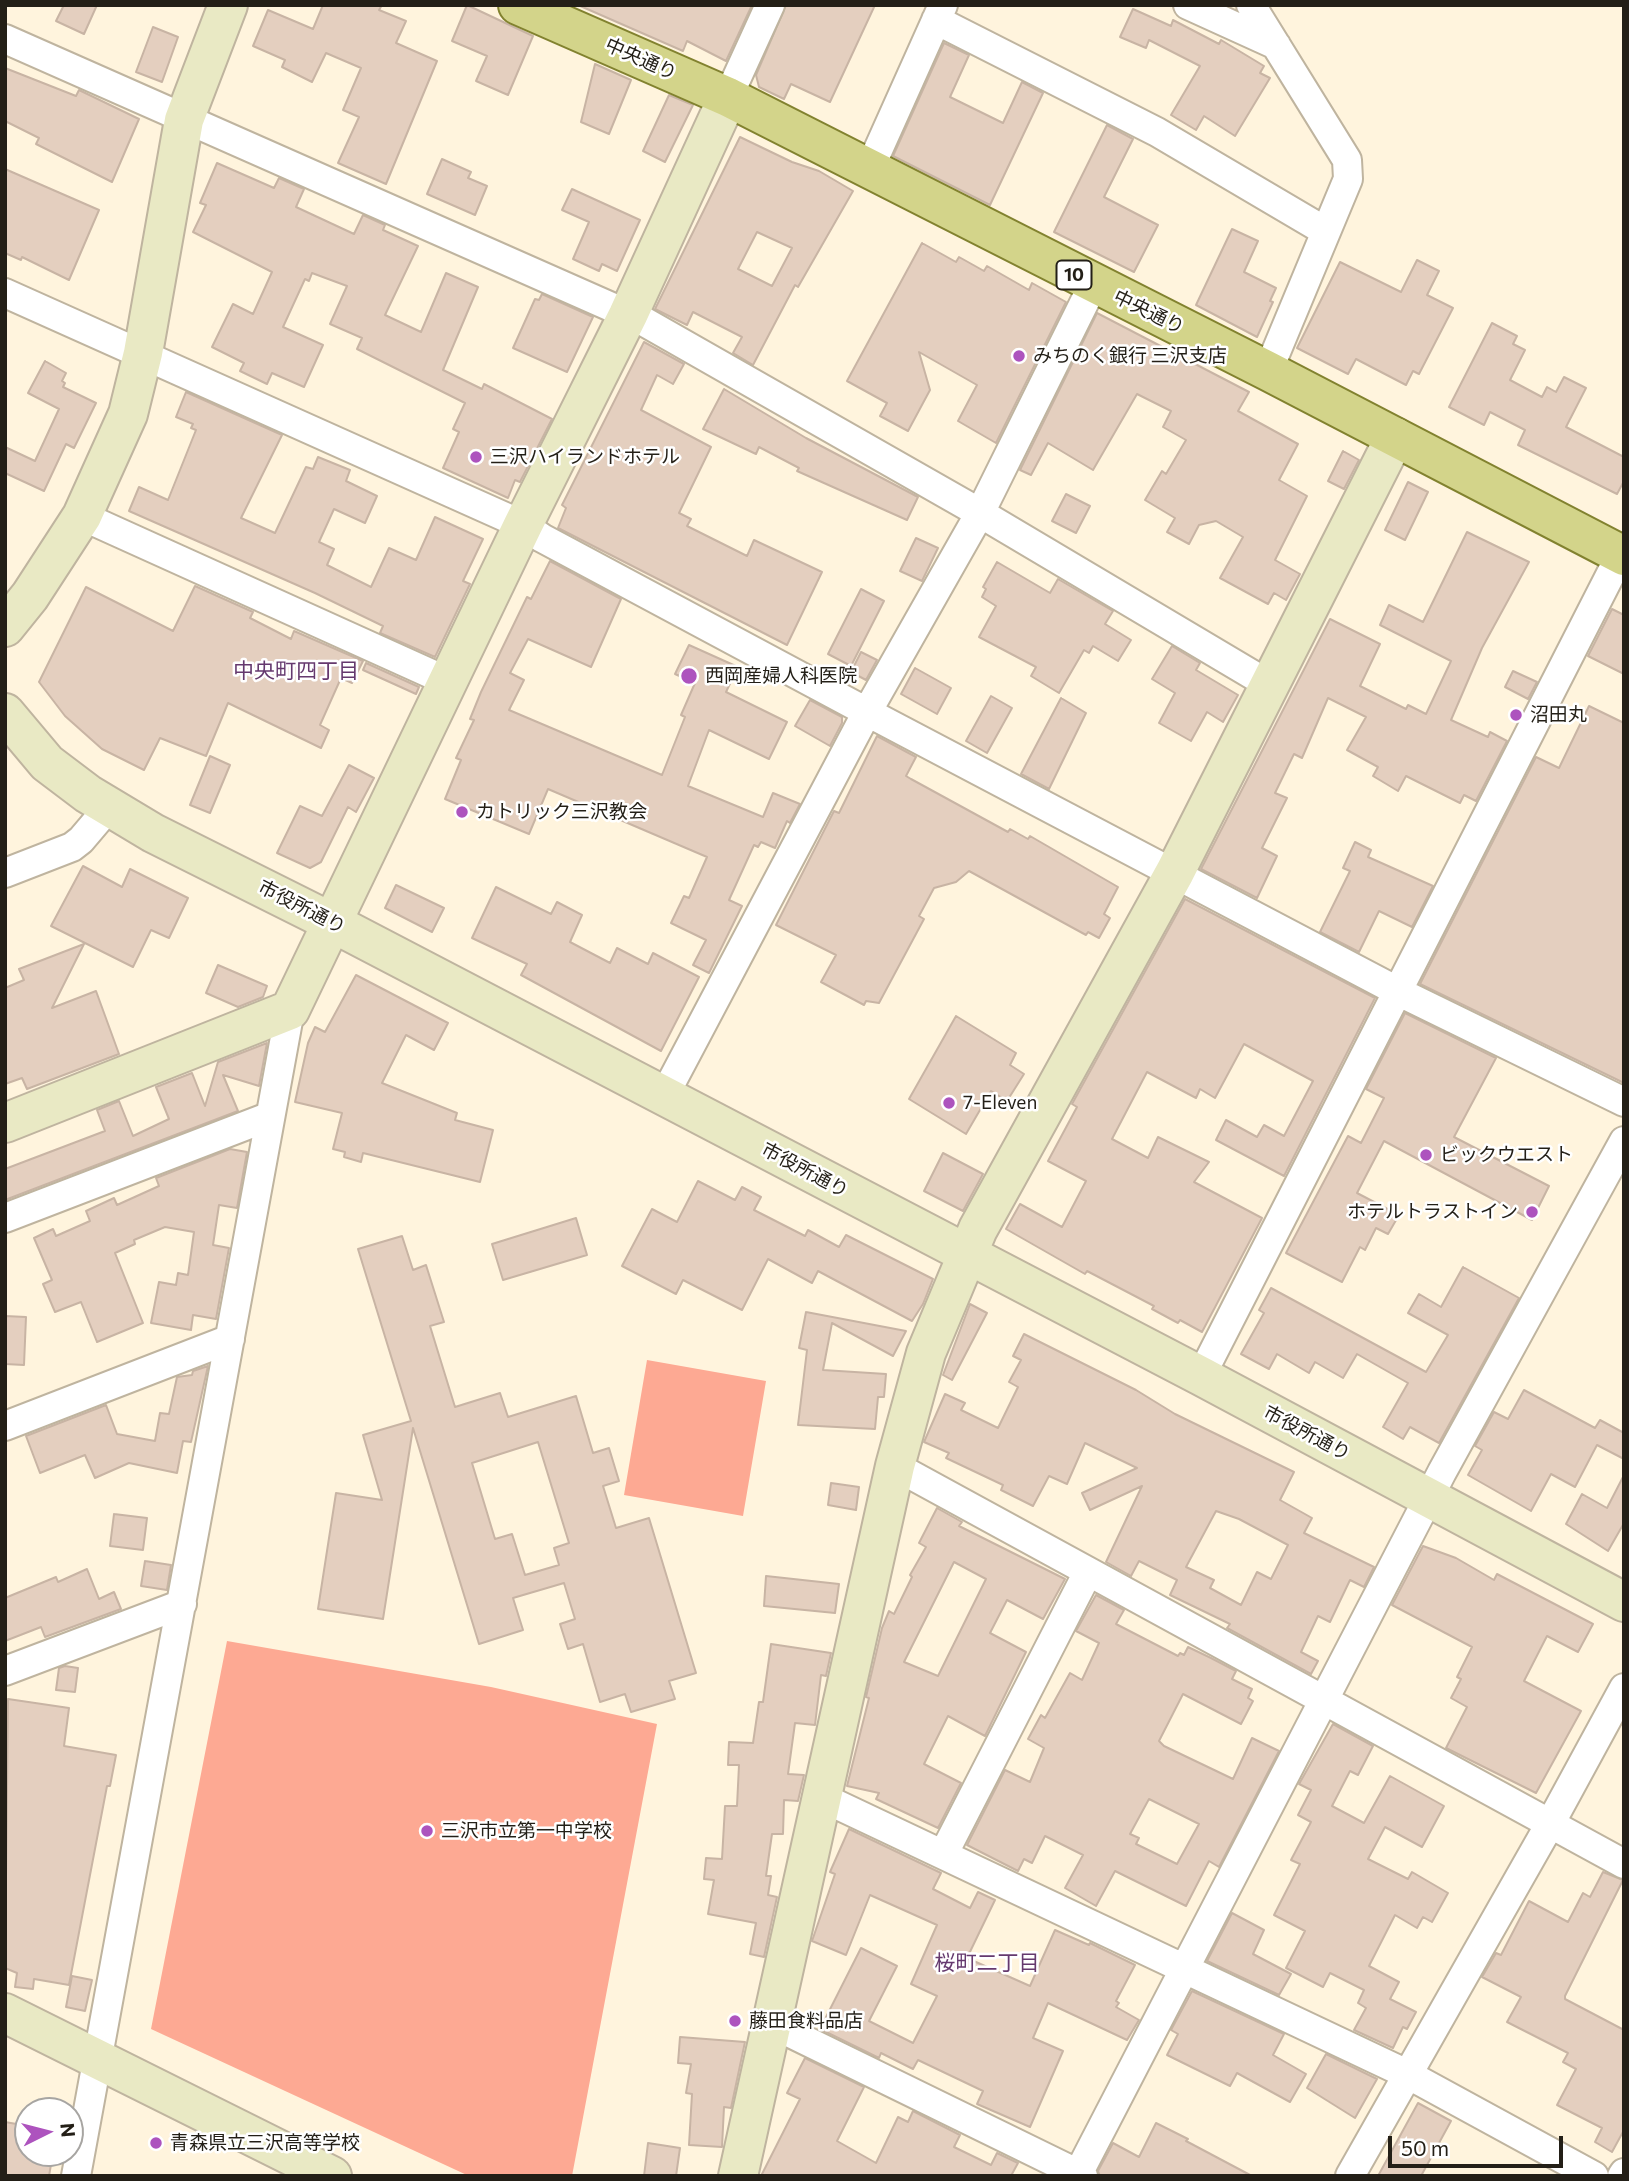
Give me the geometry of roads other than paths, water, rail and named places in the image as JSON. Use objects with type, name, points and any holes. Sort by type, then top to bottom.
[{"type":"main road","name":"中央通り","points":[[518,5],[728,97],[1093,285],[1623,552]]},
{"type":"street","points":[[5,627],[30,596],[82,516],[128,414],[143,353],[184,120],[228,5]]},
{"type":"street","points":[[76,2176],[182,1604],[268,1117],[290,1010],[447,681],[628,314],[770,5]]},
{"type":"street","points":[[1188,5],[1276,45]]},
{"type":"street","points":[[1251,5],[1347,160],[1348,179],[1268,371]]},
{"type":"street","points":[[869,170],[939,13],[1157,132],[1325,231]]},
{"type":"street","points":[[5,39],[628,314],[980,513],[1268,684]]},
{"type":"street","points":[[664,1096],[867,712],[980,513],[1093,285]]},
{"type":"street","points":[[5,293],[523,525],[867,712],[1399,992],[1624,1102]]},
{"type":"street","points":[[738,2176],[895,1466],[926,1353],[966,1255],[1175,872],[1395,438]]},
{"type":"street","points":[[82,516],[447,681]]},
{"type":"street","points":[[1201,1376],[1623,552]]},
{"type":"street","name":"市役所通り","points":[[5,713],[47,762],[109,807],[153,833],[331,922],[1201,1376],[1624,1602]]},
{"type":"street","points":[[5,873],[72,847],[109,807]]},
{"type":"street","points":[[5,1123],[290,1010]]},
{"type":"street","points":[[5,1218],[268,1117]]},
{"type":"street","points":[[772,2024],[1080,2175],[1430,1499],[1624,1141]]},
{"type":"street","points":[[5,1426],[230,1339]]},
{"type":"street","points":[[895,1466],[1624,1864]]},
{"type":"street","points":[[944,1853],[1088,1572]]},
{"type":"street","points":[[5,1671],[182,1604]]},
{"type":"street","points":[[1350,2176],[1624,1688]]},
{"type":"street","points":[[821,1797],[1407,2074],[1594,2176]]},
{"type":"street","points":[[5,2013],[332,2176]]},
{"type":"place","name":"みちのく銀行 三沢支店","points":[[1019,356]]},
{"type":"place","name":"三沢ハイランドホテル","points":[[476,457]]},
{"type":"place","name":"西岡産婦人科医院","points":[[689,676]]},
{"type":"place","name":"沼田丸","points":[[1516,715]]},
{"type":"place","name":"カトリック三沢教会","points":[[462,812]]},
{"type":"place","name":"7-Eleven","points":[[949,1103]]},
{"type":"place","name":"ビックウエスト","points":[[1426,1155]]},
{"type":"place","name":"ホテルトラストイン","points":[[1532,1212]]},
{"type":"place","name":"三沢市立第一中学校","points":[[427,1831]]},
{"type":"place","name":"藤田食料品店","points":[[735,2021]]},
{"type":"place","name":"青森県立三沢高等学校","points":[[156,2143]]},
{"type":"district","name":"中央町四丁目","points":[[296,671]]},
{"type":"district","name":"桜町二丁目","points":[[987,1963]]}]
